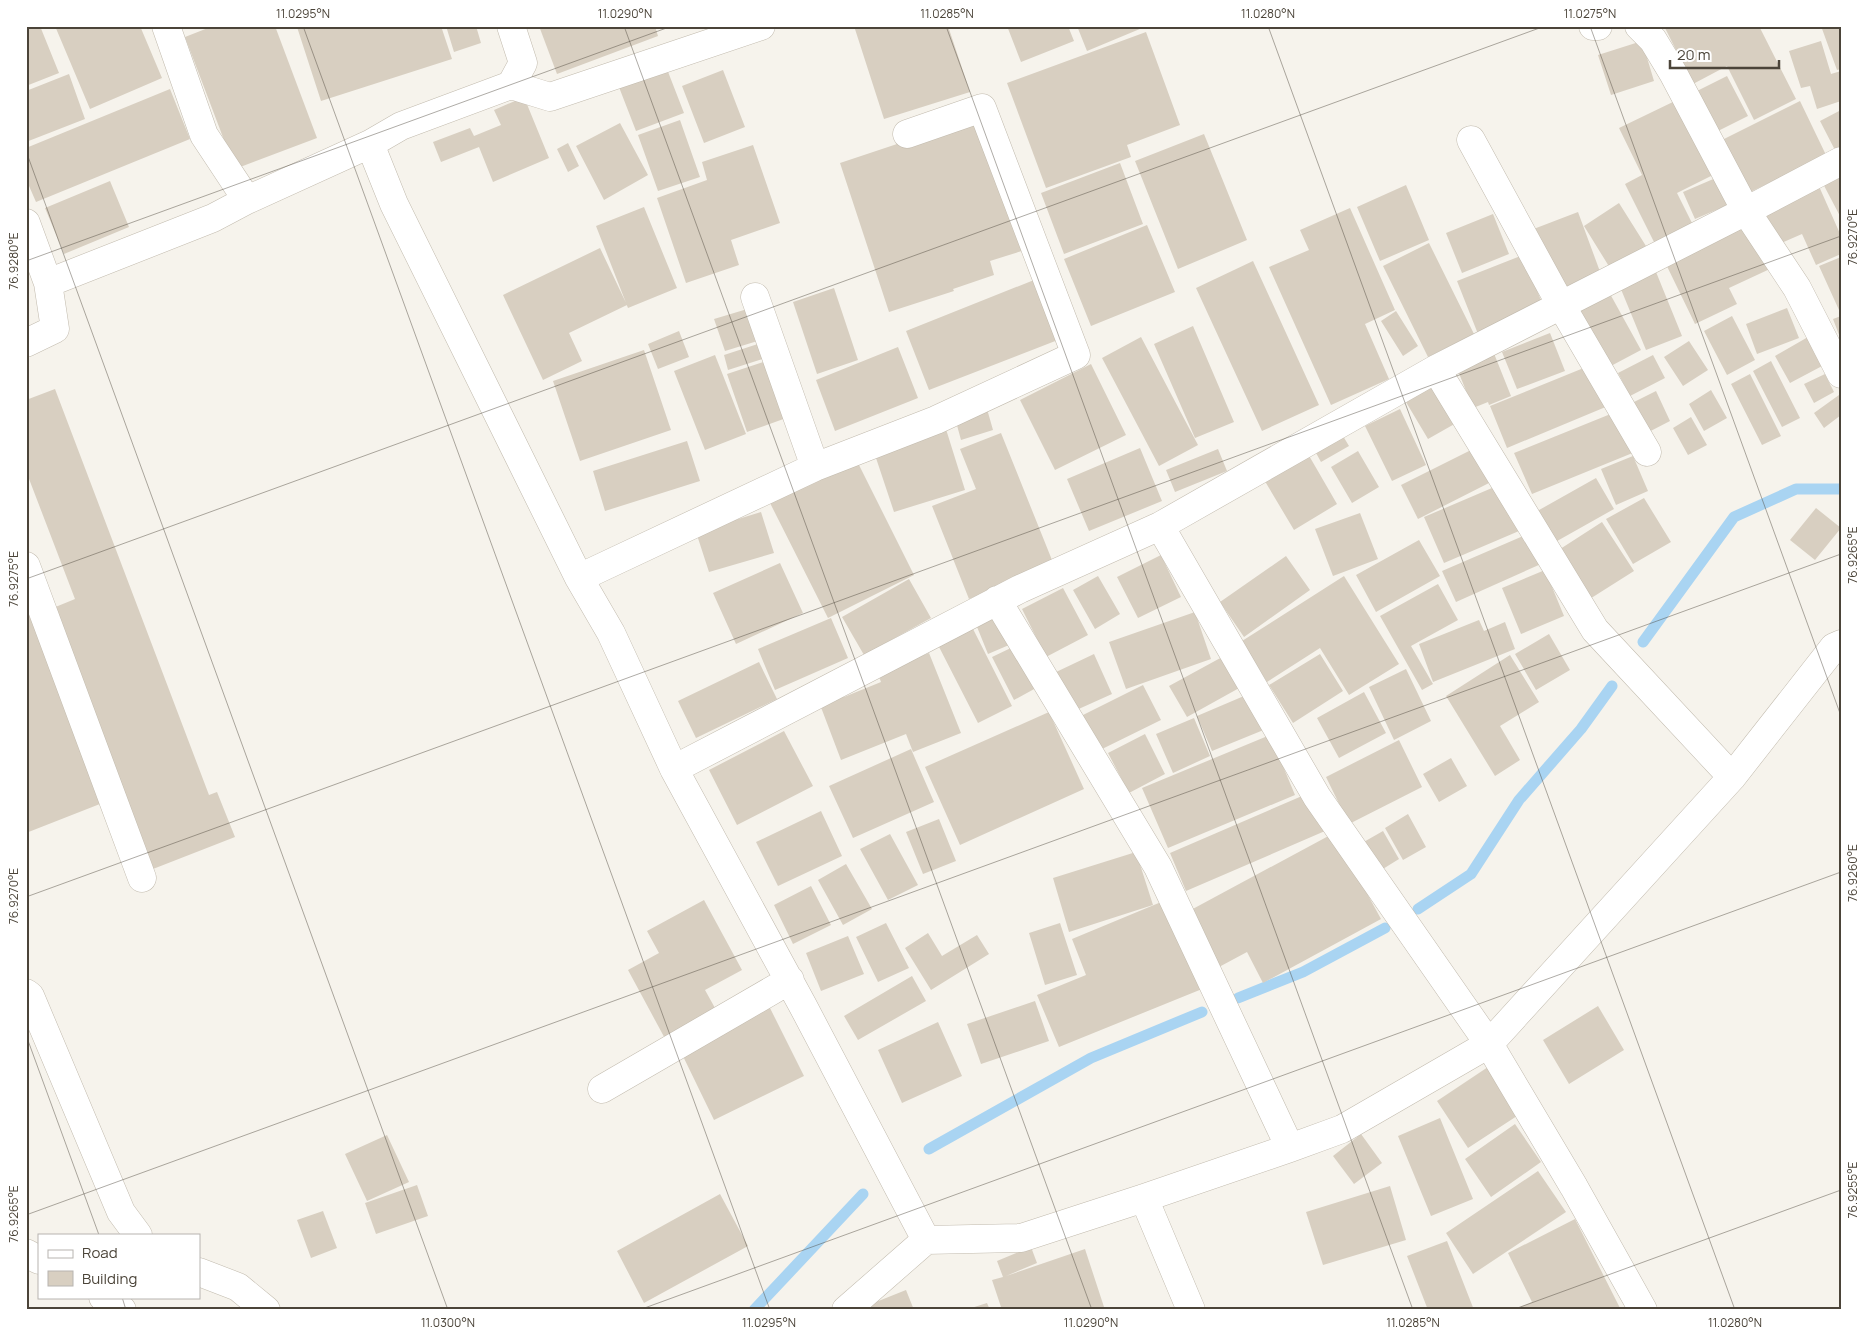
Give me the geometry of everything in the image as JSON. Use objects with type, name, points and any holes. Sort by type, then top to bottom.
[{"type":"street","points":[[166,26],[204,135],[247,200]]},
{"type":"street","points":[[511,26],[523,63],[511,86]]},
{"type":"street","points":[[48,283],[213,218],[247,200],[370,144],[401,126],[511,86],[550,97],[761,26]]},
{"type":"street","points":[[1593,26],[1598,26]]},
{"type":"street","points":[[1639,26],[1653,40],[1673,73],[1746,211],[1797,288],[1841,374]]},
{"type":"street","points":[[579,578],[815,467],[936,420],[1076,355],[982,108],[907,134]]},
{"type":"street","points":[[1471,140],[1561,305],[1647,452]]},
{"type":"street","points":[[370,144],[394,204],[579,578],[611,633],[674,769],[790,980],[926,1240]]},
{"type":"street","points":[[674,769],[997,600],[1160,526],[1436,369],[1841,161]]},
{"type":"street","points":[[26,223],[48,283],[55,330],[26,343]]},
{"type":"street","points":[[755,297],[815,467]]},
{"type":"street","points":[[1436,369],[1594,630],[1732,777]]},
{"type":"street","points":[[1160,526],[1318,797],[1489,1044],[1574,1186],[1643,1310]]},
{"type":"street","points":[[26,566],[142,878]]},
{"type":"street","points":[[997,600],[1158,867],[1290,1148]]},
{"type":"street","points":[[846,1310],[926,1240],[1020,1238],[1290,1148],[1342,1129],[1489,1044],[1732,777],[1834,647],[1841,644]]},
{"type":"street","points":[[602,1088],[790,980]]},
{"type":"street","points":[[26,993],[30,996],[121,1212],[137,1234]]},
{"type":"street","points":[[1144,1198],[1191,1310]]},
{"type":"street","points":[[26,1253],[38,1259]]},
{"type":"street","points":[[200,1272],[238,1287],[266,1310]]},
{"type":"street","points":[[104,1298],[122,1310]]},
{"type":"building","points":[[26,26],[40,26],[59,73],[26,86]]},
{"type":"building","points":[[55,26],[140,26],[162,78],[90,109]]},
{"type":"building","points":[[213,26],[275,26],[317,138],[235,169],[185,37]]},
{"type":"building","points":[[441,26],[452,59],[321,101],[297,27]]},
{"type":"building","points":[[446,26],[476,26],[481,43],[454,52]]},
{"type":"building","points":[[539,26],[655,26],[658,36],[557,74]]},
{"type":"building","points":[[854,26],[948,26],[970,92],[884,119]]},
{"type":"building","points":[[1007,26],[1068,26],[1074,41],[1021,62]]},
{"type":"building","points":[[1077,26],[1147,26],[1087,51]]},
{"type":"building","points":[[1664,26],[1759,26],[1796,99],[1754,120],[1727,66],[1693,84]]},
{"type":"building","points":[[1821,26],[1841,26],[1841,69],[1837,70]]},
{"type":"building","points":[[1146,32],[1180,125],[1127,145],[1131,157],[1046,188],[1007,83]]},
{"type":"building","points":[[1642,41],[1654,81],[1611,95],[1598,55]]},
{"type":"building","points":[[1821,41],[1831,74],[1841,71],[1841,101],[1817,109],[1810,86],[1801,88],[1789,51]]},
{"type":"building","points":[[665,64],[684,113],[636,131],[617,82]]},
{"type":"building","points":[[723,70],[745,127],[704,143],[682,86]]},
{"type":"building","points":[[69,74],[85,119],[26,142],[26,91]]},
{"type":"building","points":[[1727,76],[1748,116],[1716,132],[1695,92]]},
{"type":"building","points":[[170,89],[190,139],[36,202],[26,179],[26,148]]},
{"type":"building","points":[[524,97],[549,158],[493,182],[479,147],[441,162],[433,142],[470,128],[474,136],[501,125],[494,110]]},
{"type":"building","points":[[1677,100],[1713,175],[1677,193],[1693,225],[1655,244],[1625,184],[1642,175],[1619,128]]},
{"type":"building","points":[[1800,101],[1826,155],[1746,194],[1720,141]]},
{"type":"building","points":[[1841,110],[1841,149],[1836,152],[1820,121]]},
{"type":"building","points":[[981,116],[1025,250],[990,261],[994,275],[953,289],[954,291],[889,312],[840,163]]},
{"type":"building","points":[[680,120],[700,177],[658,191],[638,135]]},
{"type":"building","points":[[620,123],[648,175],[604,200],[576,146]]},
{"type":"building","points":[[1204,134],[1247,240],[1178,269],[1135,161]]},
{"type":"building","points":[[568,143],[579,166],[568,172],[557,149]]},
{"type":"building","points":[[753,145],[780,223],[731,240],[739,265],[686,283],[657,198],[707,180],[702,162]]},
{"type":"building","points":[[1120,163],[1143,224],[1064,254],[1041,193]]},
{"type":"building","points":[[1841,167],[1841,218],[1820,178]]},
{"type":"building","points":[[1718,177],[1730,204],[1695,219],[1683,192]]},
{"type":"building","points":[[110,181],[129,227],[64,254],[45,208]]},
{"type":"building","points":[[1818,184],[1841,236],[1841,254],[1816,265],[1802,234],[1779,244],[1763,208]]},
{"type":"building","points":[[1406,185],[1429,240],[1380,261],[1357,207]]},
{"type":"building","points":[[1619,203],[1646,246],[1610,268],[1584,226]]},
{"type":"building","points":[[644,207],[677,288],[628,308],[596,226]]},
{"type":"building","points":[[1350,208],[1395,310],[1365,324],[1389,379],[1331,405],[1269,267],[1309,250],[1300,230]]},
{"type":"building","points":[[1578,212],[1602,277],[1556,294],[1531,230]]},
{"type":"building","points":[[1493,214],[1509,254],[1462,273],[1446,233]]},
{"type":"building","points":[[1741,219],[1772,268],[1729,288],[1737,304],[1695,324],[1662,256]]},
{"type":"building","points":[[1147,225],[1175,292],[1091,326],[1064,259]]},
{"type":"building","points":[[1429,243],[1474,334],[1428,357],[1383,266]]},
{"type":"building","points":[[600,248],[627,305],[569,333],[582,361],[543,380],[503,295]]},
{"type":"building","points":[[1523,255],[1544,308],[1478,334],[1457,281]]},
{"type":"building","points":[[1841,257],[1841,309],[1839,310],[1819,266]]},
{"type":"building","points":[[1253,261],[1319,405],[1262,431],[1196,288]]},
{"type":"building","points":[[1654,267],[1682,336],[1646,350],[1618,282]]},
{"type":"building","points":[[1039,278],[1063,338],[929,390],[906,331]]},
{"type":"building","points":[[834,288],[858,360],[817,374],[793,302]]},
{"type":"building","points":[[1609,292],[1641,350],[1609,367],[1578,309]]},
{"type":"building","points":[[754,307],[764,339],[725,351],[714,319]]},
{"type":"building","points":[[1787,308],[1799,338],[1757,354],[1746,324]]},
{"type":"building","points":[[1396,311],[1418,346],[1403,356],[1381,321]]},
{"type":"building","points":[[1732,316],[1755,360],[1727,375],[1704,331]]},
{"type":"building","points":[[1841,316],[1841,340],[1833,319]]},
{"type":"building","points":[[1193,326],[1234,422],[1195,438],[1154,344]]},
{"type":"building","points":[[679,331],[689,357],[658,369],[648,344]]},
{"type":"building","points":[[1550,333],[1565,371],[1517,389],[1502,352]]},
{"type":"building","points":[[1141,337],[1198,445],[1159,466],[1102,358]]},
{"type":"building","points":[[1808,337],[1824,365],[1790,383],[1775,356]]},
{"type":"building","points":[[1689,341],[1708,370],[1683,386],[1664,357]]},
{"type":"building","points":[[764,342],[769,357],[728,370],[724,355]]},
{"type":"building","points":[[898,347],[918,398],[835,431],[816,380]]},
{"type":"building","points":[[644,350],[671,430],[580,461],[553,381]]},
{"type":"building","points":[[1493,351],[1511,396],[1489,405],[1488,402],[1473,408],[1456,366]]},
{"type":"building","points":[[715,355],[746,434],[705,450],[674,371]]},
{"type":"building","points":[[1653,355],[1665,378],[1630,396],[1618,373]]},
{"type":"building","points":[[769,360],[789,417],[747,432],[727,374]]},
{"type":"building","points":[[1771,361],[1800,418],[1782,427],[1753,371]]},
{"type":"building","points":[[1091,364],[1126,435],[1055,470],[1020,400]]},
{"type":"building","points":[[1591,365],[1608,406],[1507,448],[1490,406]]},
{"type":"building","points":[[1750,374],[1781,436],[1762,445],[1731,384]]},
{"type":"building","points":[[1825,374],[1834,392],[1814,403],[1804,384]]},
{"type":"building","points":[[1430,375],[1458,422],[1428,439],[1400,392]]},
{"type":"building","points":[[55,389],[209,795],[217,792],[235,837],[153,869],[53,608],[75,599],[26,471],[26,400]]},
{"type":"building","points":[[1711,390],[1727,418],[1704,431],[1689,404]]},
{"type":"building","points":[[1656,391],[1670,421],[1641,436],[1626,406]]},
{"type":"building","points":[[1839,395],[1841,398],[1841,415],[1824,428],[1814,413]]},
{"type":"building","points":[[987,409],[993,430],[961,440],[955,418]]},
{"type":"building","points":[[1400,409],[1426,465],[1392,481],[1365,426]]},
{"type":"building","points":[[1618,411],[1635,452],[1532,494],[1514,453]]},
{"type":"building","points":[[1691,417],[1707,445],[1688,455],[1673,428]]},
{"type":"building","points":[[945,426],[965,490],[894,512],[873,449]]},
{"type":"building","points":[[1337,426],[1349,446],[1321,462],[1310,442]]},
{"type":"building","points":[[1001,433],[1054,565],[969,599],[932,506],[976,489],[960,449]]},
{"type":"building","points":[[687,441],[700,481],[605,511],[593,471]]},
{"type":"building","points":[[1304,447],[1337,504],[1294,530],[1260,473]]},
{"type":"building","points":[[1140,448],[1162,501],[1089,531],[1067,479]]},
{"type":"building","points":[[1218,449],[1227,471],[1175,492],[1166,470]]},
{"type":"building","points":[[1473,449],[1489,483],[1418,519],[1401,485]]},
{"type":"building","points":[[1358,451],[1379,487],[1352,503],[1331,467]]},
{"type":"building","points":[[1633,456],[1648,491],[1616,505],[1601,469]]},
{"type":"building","points":[[856,459],[914,575],[828,618],[770,503]]},
{"type":"building","points":[[1596,478],[1614,509],[1550,545],[1532,514]]},
{"type":"building","points":[[1499,485],[1519,531],[1444,563],[1424,517]]},
{"type":"building","points":[[1644,498],[1671,542],[1633,564],[1606,519]]},
{"type":"building","points":[[1816,508],[1841,528],[1815,560],[1790,540]]},
{"type":"building","points":[[761,512],[774,553],[709,572],[696,532]]},
{"type":"building","points":[[1360,513],[1378,559],[1333,576],[1315,529]]},
{"type":"building","points":[[1602,522],[1634,571],[1585,602],[1554,553]]},
{"type":"building","points":[[1528,534],[1541,564],[1456,602],[1442,571]]},
{"type":"building","points":[[1419,540],[1440,576],[1376,612],[1356,575]]},
{"type":"building","points":[[1161,555],[1181,597],[1138,618],[1117,577]]},
{"type":"building","points":[[1286,556],[1310,590],[1244,637],[1220,602]]},
{"type":"building","points":[[780,563],[803,613],[736,644],[713,593]]},
{"type":"building","points":[[1545,570],[1564,616],[1521,634],[1502,588]]},
{"type":"building","points":[[1098,576],[1120,614],[1095,629],[1073,590]]},
{"type":"building","points":[[1344,576],[1399,664],[1349,695],[1320,648],[1267,682],[1242,641]]},
{"type":"building","points":[[909,579],[931,618],[864,655],[842,617]]},
{"type":"building","points":[[1438,584],[1458,620],[1411,646],[1433,684],[1422,690],[1380,616]]},
{"type":"building","points":[[1063,588],[1088,635],[1046,657],[1022,609]]},
{"type":"building","points":[[26,603],[105,802],[26,833]]},
{"type":"building","points":[[994,609],[1009,645],[988,654],[973,617]]},
{"type":"building","points":[[1195,612],[1211,659],[1126,689],[1109,642]]},
{"type":"building","points":[[831,618],[848,658],[775,690],[758,649]]},
{"type":"building","points":[[1479,620],[1484,631],[1505,622],[1515,649],[1433,682],[1419,644]]},
{"type":"building","points":[[971,625],[1012,706],[978,723],[937,643]]},
{"type":"building","points":[[1549,634],[1570,670],[1536,690],[1515,654]]},
{"type":"building","points":[[1015,646],[1036,688],[1014,700],[992,657]]},
{"type":"building","points":[[929,653],[961,733],[913,752],[906,734],[841,760],[819,702],[843,693],[844,697],[881,682],[878,674]]},
{"type":"building","points":[[1094,654],[1112,694],[1072,712],[1054,673]]},
{"type":"building","points":[[1320,654],[1343,691],[1293,723],[1269,685]]},
{"type":"building","points":[[1510,655],[1539,702],[1500,726],[1520,760],[1495,776],[1446,696]]},
{"type":"building","points":[[1224,656],[1241,687],[1187,717],[1169,686]]},
{"type":"building","points":[[759,662],[777,699],[696,738],[678,701]]},
{"type":"building","points":[[1406,669],[1431,721],[1394,740],[1369,687]]},
{"type":"building","points":[[1143,685],[1161,720],[1098,751],[1081,716]]},
{"type":"building","points":[[1364,692],[1386,733],[1339,758],[1317,718]]},
{"type":"building","points":[[1251,693],[1266,729],[1212,751],[1197,716]]},
{"type":"building","points":[[1049,712],[1084,789],[960,845],[925,767]]},
{"type":"building","points":[[1194,718],[1210,756],[1173,773],[1156,734]]},
{"type":"building","points":[[784,731],[813,786],[737,825],[709,770]]},
{"type":"building","points":[[1145,734],[1165,774],[1129,793],[1108,753]]},
{"type":"building","points":[[1270,735],[1295,795],[1168,848],[1142,788]]},
{"type":"building","points":[[1399,740],[1422,787],[1349,824],[1326,777]]},
{"type":"building","points":[[911,749],[934,802],[853,838],[829,786]]},
{"type":"building","points":[[1451,758],[1467,786],[1439,802],[1423,774]]},
{"type":"building","points":[[1309,793],[1325,831],[1186,891],[1170,853]]},
{"type":"building","points":[[821,811],[842,856],[778,886],[756,842]]},
{"type":"building","points":[[1408,814],[1426,847],[1403,860],[1385,828]]},
{"type":"building","points":[[939,819],[956,861],[923,874],[906,832]]},
{"type":"building","points":[[1383,831],[1399,859],[1378,872],[1362,843]]},
{"type":"building","points":[[1334,833],[1381,919],[1263,983],[1247,952],[1219,967],[1189,911]]},
{"type":"building","points":[[890,834],[918,885],[888,900],[860,849]]},
{"type":"building","points":[[1136,852],[1153,905],[1069,932],[1053,878]]},
{"type":"building","points":[[846,864],[872,909],[843,925],[818,880]]},
{"type":"building","points":[[811,886],[831,925],[793,944],[774,905]]},
{"type":"building","points":[[704,900],[742,970],[705,990],[720,1017],[669,1046],[628,970],[659,953],[647,931]]},
{"type":"building","points":[[1166,900],[1207,987],[1059,1047],[1037,995],[1086,975],[1072,939]]},
{"type":"building","points":[[886,923],[909,968],[878,982],[856,937]]},
{"type":"building","points":[[1060,923],[1077,975],[1045,985],[1029,933]]},
{"type":"building","points":[[928,933],[942,956],[977,935],[989,954],[931,990],[905,948]]},
{"type":"building","points":[[848,936],[864,974],[821,991],[806,953]]},
{"type":"building","points":[[912,976],[926,1001],[858,1040],[844,1016]]},
{"type":"building","points":[[1035,1001],[1049,1041],[981,1064],[967,1024]]},
{"type":"building","points":[[769,1006],[804,1076],[714,1120],[680,1050]]},
{"type":"building","points":[[1598,1006],[1624,1050],[1569,1084],[1543,1040]]},
{"type":"building","points":[[938,1022],[962,1076],[902,1103],[878,1050]]},
{"type":"building","points":[[1488,1067],[1520,1114],[1468,1148],[1437,1101]]},
{"type":"building","points":[[1440,1118],[1473,1199],[1431,1216],[1398,1136]]},
{"type":"building","points":[[1515,1124],[1541,1162],[1491,1197],[1465,1159]]},
{"type":"building","points":[[1361,1134],[1382,1163],[1354,1184],[1333,1156]]},
{"type":"building","points":[[387,1135],[409,1182],[367,1201],[345,1154]]},
{"type":"building","points":[[1538,1171],[1566,1212],[1473,1274],[1446,1233]]},
{"type":"building","points":[[417,1185],[428,1216],[376,1234],[365,1203]]},
{"type":"building","points":[[1390,1186],[1406,1240],[1323,1265],[1306,1212]]},
{"type":"building","points":[[720,1194],[748,1246],[644,1303],[617,1251]]},
{"type":"building","points":[[323,1211],[337,1248],[311,1258],[297,1220]]},
{"type":"building","points":[[1575,1219],[1621,1310],[1519,1310],[1518,1308],[1532,1302],[1508,1253]]},
{"type":"building","points":[[1447,1241],[1474,1310],[1428,1310],[1407,1256]]},
{"type":"building","points":[[1031,1247],[1037,1263],[1006,1276],[1085,1249],[1105,1310],[1002,1310],[992,1280],[1003,1277],[997,1261]]},
{"type":"building","points":[[906,1290],[914,1310],[868,1310],[866,1306]]},
{"type":"building","points":[[987,1303],[990,1310],[968,1310],[968,1309]]},
{"type":"waterway","points":[[1643,642],[1734,517],[1796,489],[1841,489]]},
{"type":"waterway","points":[[1418,909],[1471,874],[1519,800],[1581,729],[1612,686]]},
{"type":"waterway","points":[[1238,998],[1303,972],[1385,928]]},
{"type":"waterway","points":[[929,1149],[1091,1058],[1202,1012]]},
{"type":"waterway","points":[[754,1310],[863,1194]]}]
